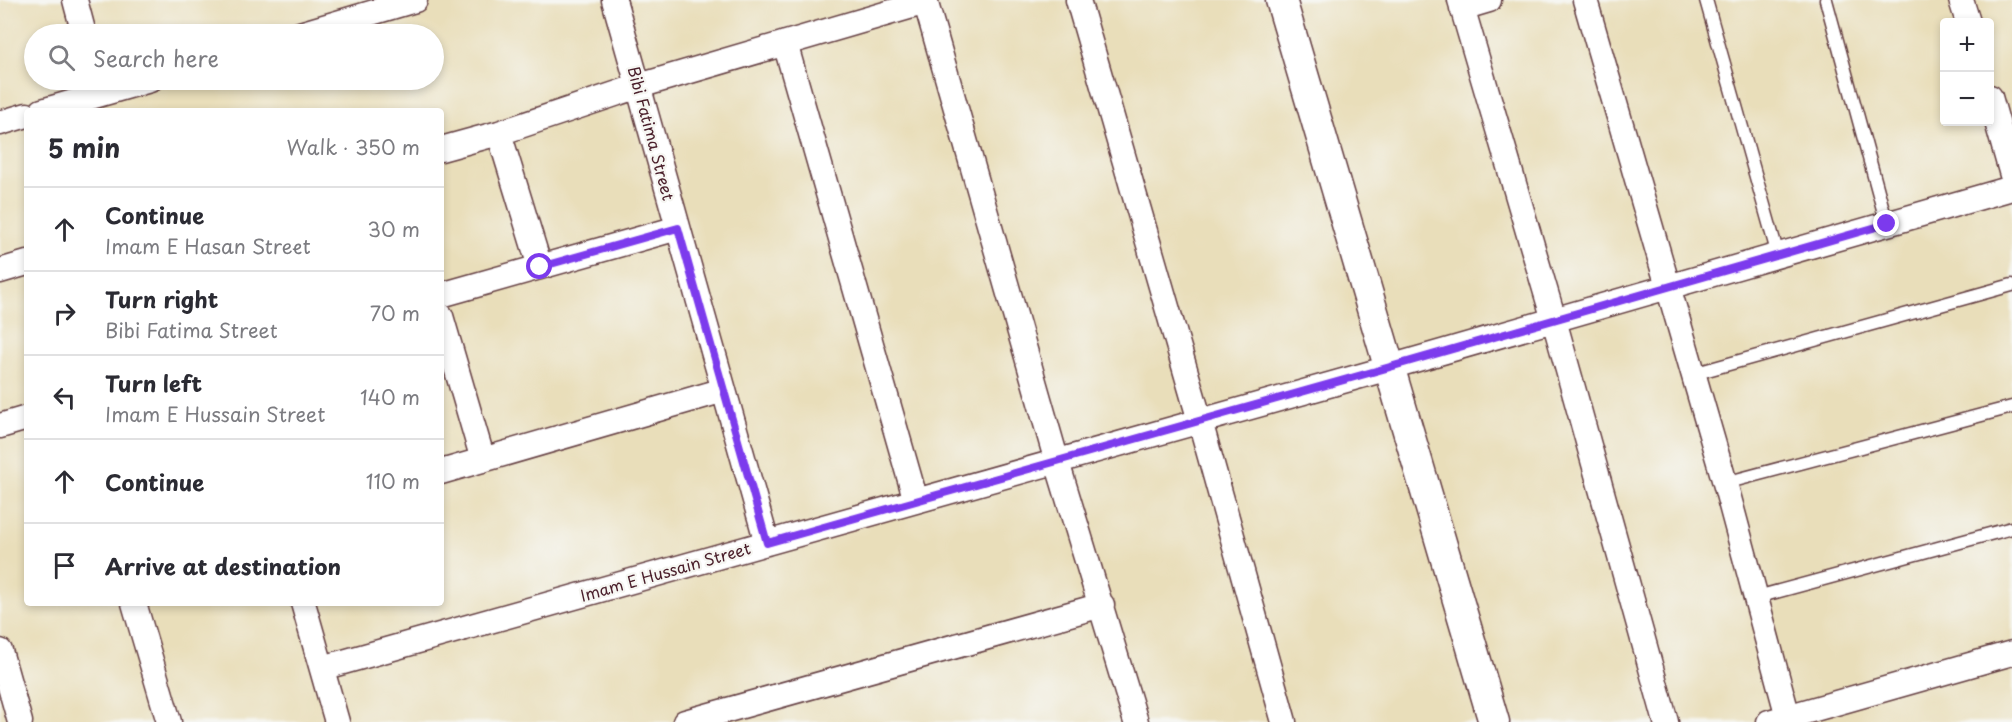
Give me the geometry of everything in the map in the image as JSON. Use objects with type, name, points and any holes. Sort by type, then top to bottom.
[{"type":"street","points":[[75,0],[81,24]]},
{"type":"street","points":[[334,24],[415,0]]},
{"type":"street","name":"Bibi Fatima Street","points":[[614,0],[767,543]]},
{"type":"street","points":[[1078,0],[1200,421],[1284,722]]},
{"type":"street","points":[[1281,0],[1494,722]]},
{"type":"street","points":[[1489,0],[1461,4],[1554,320],[1666,722]]},
{"type":"street","points":[[1585,0],[1757,597],[1778,719],[2012,653]]},
{"type":"street","points":[[1961,0],[1967,18]]},
{"type":"street","points":[[444,148],[499,133],[639,86],[926,1],[1057,462],[1136,722]]},
{"type":"street","points":[[785,43],[916,501]]},
{"type":"street","points":[[49,108],[92,90]]},
{"type":"street","points":[[1994,114],[2012,175]]},
{"type":"street","points":[[0,123],[24,116]]},
{"type":"street","points":[[499,133],[540,267]]},
{"type":"street","name":"Imam E Hussain Street","points":[[322,668],[1390,368],[2012,188]]},
{"type":"street","points":[[444,294],[678,228]]},
{"type":"street","points":[[0,271],[24,264]]},
{"type":"street","points":[[444,326],[483,460]]},
{"type":"street","points":[[444,471],[724,390]]},
{"type":"street","points":[[0,426],[24,419]]},
{"type":"street","points":[[686,722],[1101,605]]},
{"type":"street","points":[[135,606],[169,722]]},
{"type":"street","points":[[304,606],[338,722]]},
{"type":"street","points":[[0,651],[20,722]]},
{"type":"lane","points":[[1706,0],[1779,255]]},
{"type":"lane","points":[[1826,0],[1887,224]]},
{"type":"lane","points":[[1693,374],[2012,285]]},
{"type":"lane","points":[[1725,483],[2012,408]]},
{"type":"lane","points":[[1757,597],[2012,528]]},
{"type":"route","points":[[540,267],[678,228],[767,543],[1887,224]]}]
